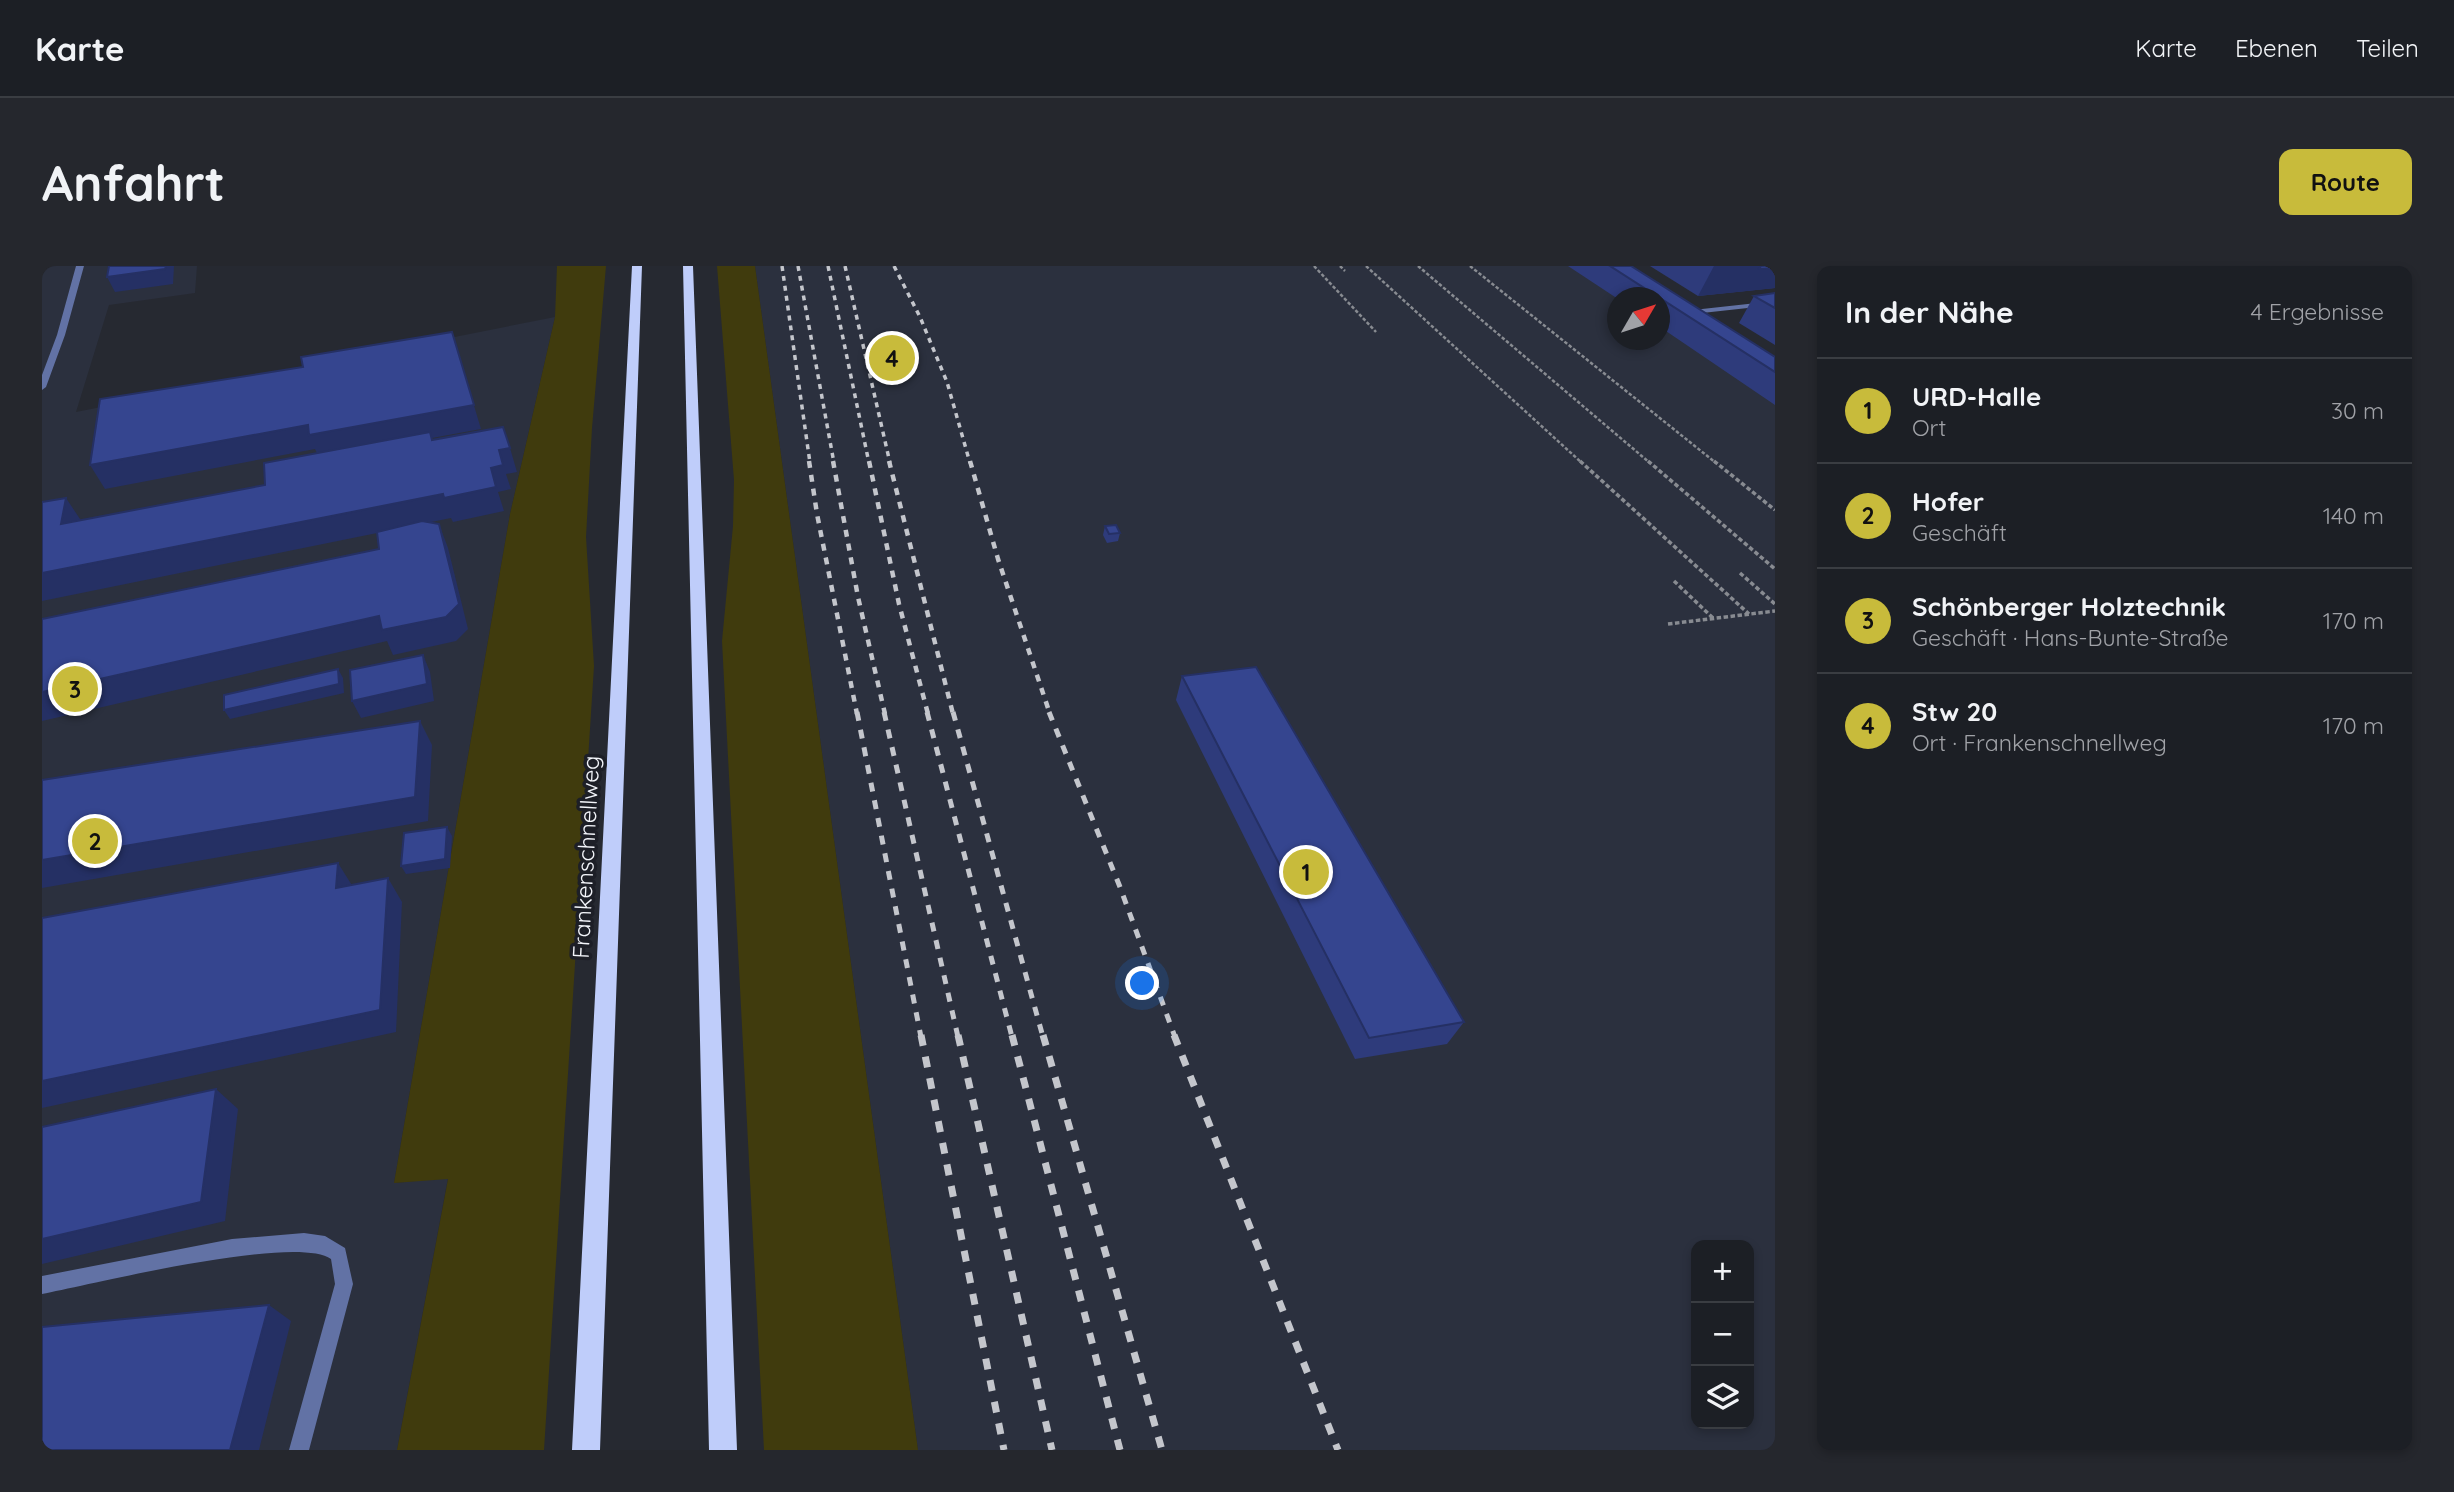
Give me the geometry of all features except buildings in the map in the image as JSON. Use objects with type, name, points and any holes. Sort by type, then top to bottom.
[{"type":"highway","points":[[628,266],[636,282]]},
{"type":"highway","name":"Frankenschnellweg","points":[[586,1450],[629,505],[637,266]]},
{"type":"highway","points":[[688,266],[723,1450]]},
{"type":"street","points":[[42,387],[61,335],[80,266]]},
{"type":"street","points":[[1693,312],[1775,303]]},
{"type":"street","points":[[1683,306],[1705,320]]},
{"type":"street","points":[[42,1285],[283,1242],[324,1244],[339,1254],[344,1284],[299,1450]]},
{"type":"path","points":[[1314,266],[1376,332]]},
{"type":"path","points":[[1340,266],[1345,271]]},
{"type":"path","points":[[1366,266],[1749,614]]},
{"type":"path","points":[[1418,266],[1775,569]]},
{"type":"path","points":[[1470,266],[1775,510]]},
{"type":"path","points":[[1740,573],[1775,604]]},
{"type":"path","points":[[1674,581],[1714,619]]},
{"type":"path","points":[[1668,624],[1775,611]]},
{"type":"shaded area","points":[[42,266],[197,266],[195,293],[109,305],[76,412],[555,317],[510,514],[394,1183],[448,1178],[397,1450],[42,1450]]},
{"type":"shaded area","points":[[557,266],[606,266],[586,537],[594,666],[544,1450],[397,1450],[448,1179],[394,1183],[510,514],[555,317]]},
{"type":"shaded area","points":[[717,266],[755,266],[918,1450],[764,1450],[722,641],[733,526],[734,480]]},
{"type":"shaded area","points":[[755,266],[1591,266],[1609,287],[1607,350],[1670,350],[1670,318],[1775,387],[1775,1450],[918,1450]]},
{"type":"railway","points":[[782,266],[810,463]]},
{"type":"railway","points":[[798,266],[834,463]]},
{"type":"railway","points":[[828,266],[869,463]]},
{"type":"railway","points":[[845,266],[890,463]]},
{"type":"railway","points":[[894,266],[920,317],[947,382],[970,463]]},
{"type":"railway","points":[[809,461],[857,714]]},
{"type":"railway","points":[[833,461],[858,597],[885,714]]},
{"type":"railway","points":[[869,461],[899,604],[928,714]]},
{"type":"railway","points":[[889,461],[953,714]]},
{"type":"railway","points":[[970,461],[998,559],[1050,714]]},
{"type":"railway","points":[[857,712],[921,1037]]},
{"type":"railway","points":[[884,712],[958,1037]]},
{"type":"railway","points":[[927,712],[1012,1037]]},
{"type":"railway","points":[[953,712],[1043,1037]]},
{"type":"railway","points":[[1049,712],[1120,887],[1175,1037]]},
{"type":"railway","points":[[921,1035],[1004,1450]]},
{"type":"railway","points":[[958,1035],[1052,1450]]},
{"type":"railway","points":[[1012,1035],[1120,1450]]},
{"type":"railway","points":[[1043,1035],[1162,1450]]},
{"type":"railway","points":[[1174,1035],[1338,1450]]},
{"type":"place","name":"Stw 20","points":[[892,358]]},
{"type":"place","name":"Schönberger Holztechnik","points":[[75,689]]},
{"type":"place","name":"Hofer","points":[[95,841]]},
{"type":"place","name":"URD-Halle","points":[[1306,872]]}]
